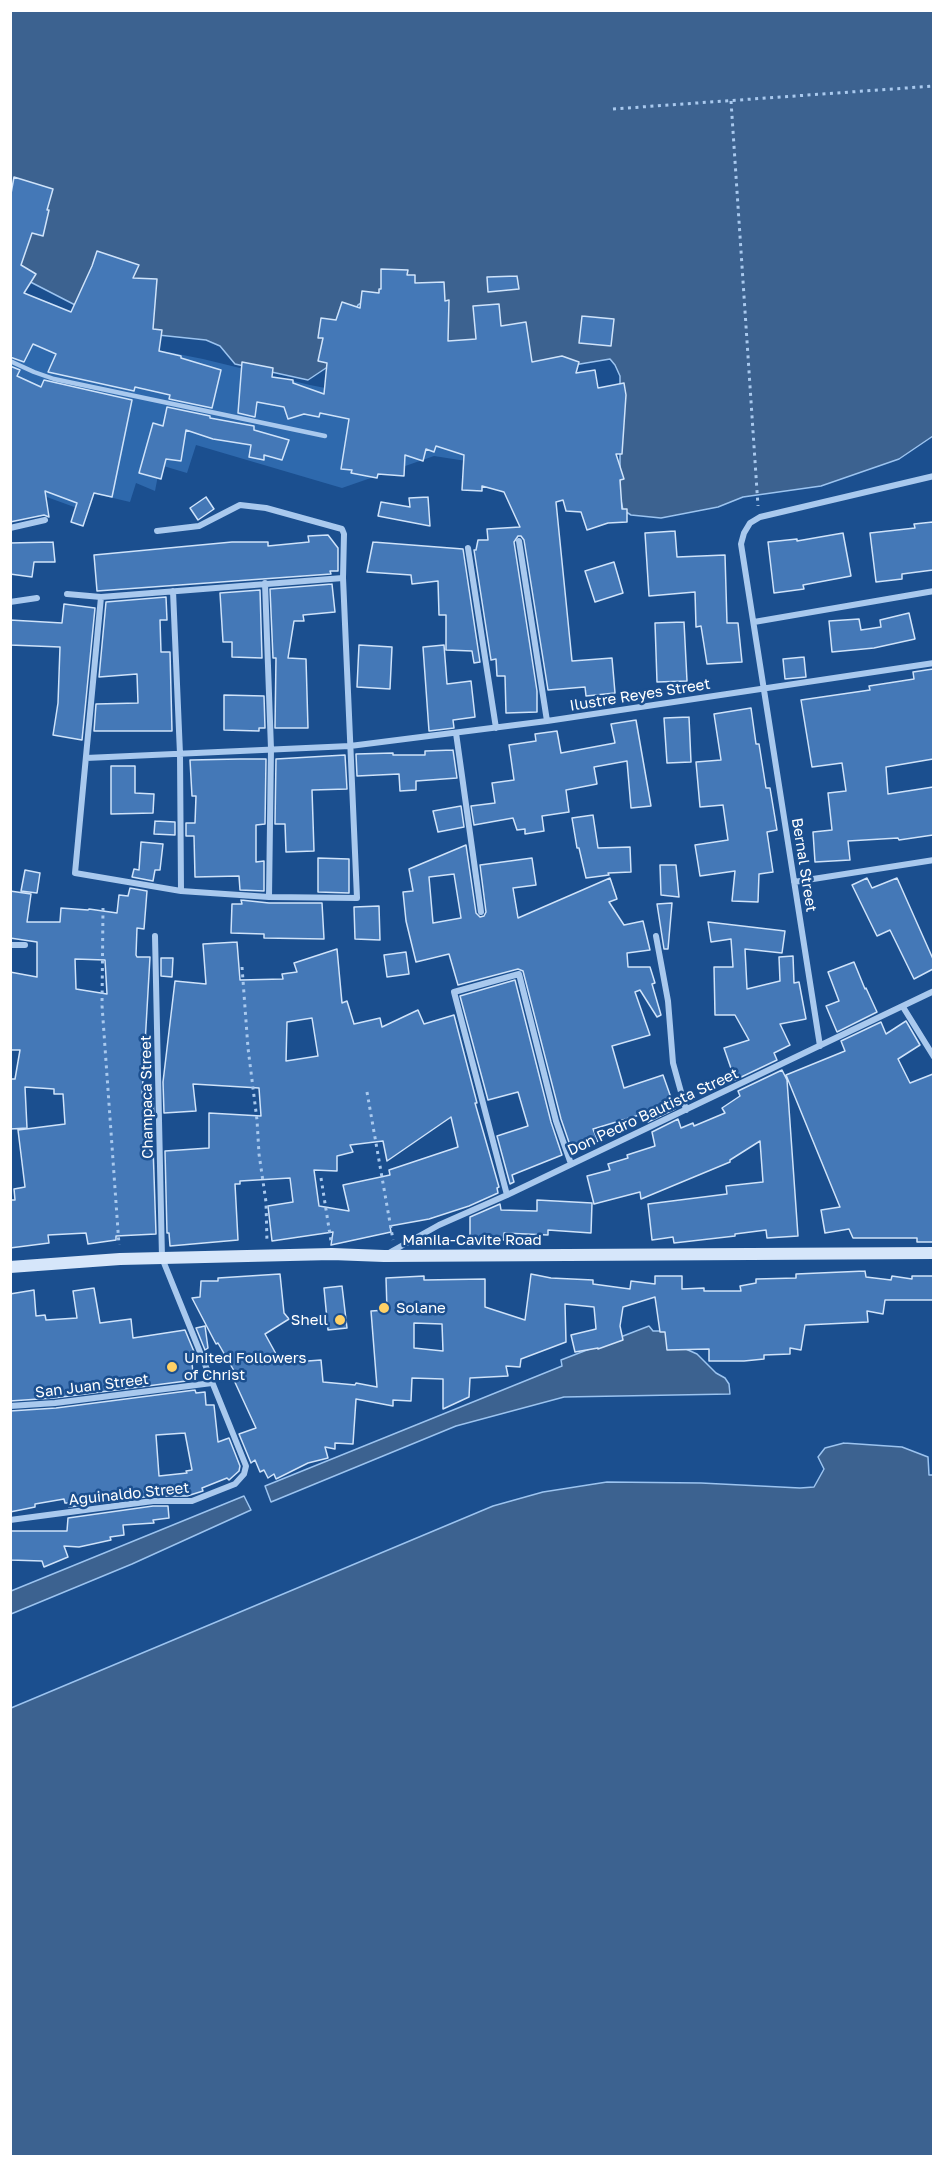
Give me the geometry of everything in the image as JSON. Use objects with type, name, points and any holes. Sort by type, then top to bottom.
[{"type":"main road","name":"Manila-Cavite Road","points":[[10,1267],[120,1258],[389,1253],[933,1253]]},
{"type":"street","name":"Bernal Street","points":[[820,1046],[741,544],[750,523],[760,517],[933,476]]},
{"type":"street","points":[[101,597],[75,873],[181,891],[269,897],[357,898],[342,529],[266,508],[240,506],[200,526],[157,531]]},
{"type":"street","points":[[10,528],[45,520]]},
{"type":"street","points":[[519,541],[547,721]]},
{"type":"street","points":[[468,548],[496,728]]},
{"type":"street","points":[[67,594],[101,597],[343,578]]},
{"type":"street","points":[[265,583],[271,749],[269,897]]},
{"type":"street","points":[[173,591],[180,754],[181,891]]},
{"type":"street","points":[[754,622],[933,591]]},
{"type":"street","points":[[10,602],[37,597]]},
{"type":"street","name":"Ilustre Reyes Street","points":[[86,758],[350,746],[547,721],[933,663]]},
{"type":"street","points":[[456,733],[481,912]]},
{"type":"street","points":[[794,882],[933,860]]},
{"type":"street","name":"Champaca Street","points":[[155,936],[162,1258]]},
{"type":"street","points":[[656,936],[668,1001],[673,1063],[686,1110]]},
{"type":"street","points":[[10,945],[25,945]]},
{"type":"street","points":[[507,1195],[454,992],[519,974],[556,1121],[571,1164]]},
{"type":"street","name":"Don Pedro Bautista Street","points":[[389,1253],[439,1225],[507,1195],[933,991]]},
{"type":"street","points":[[903,1007],[933,1057]]},
{"type":"street","points":[[162,1258],[212,1383]]},
{"type":"street","name":"San Juan Street","points":[[10,1406],[56,1403],[212,1383]]},
{"type":"street","name":"Aguinaldo Street","points":[[10,1520],[153,1501],[192,1502],[235,1484],[244,1474],[246,1466],[212,1383]]},
{"type":"lane","points":[[10,361],[54,379],[325,436]]},
{"type":"path","points":[[613,109],[933,86]]},
{"type":"path","points":[[730,101],[758,506]]},
{"type":"path","points":[[103,908],[102,1005],[120,1258]]},
{"type":"path","points":[[242,967],[248,1048],[266,1202],[268,1255]]},
{"type":"path","points":[[367,1092],[388,1208],[389,1253]]},
{"type":"path","points":[[321,1178],[332,1254]]},
{"type":"shaded area","points":[[10,11],[933,11],[933,436],[899,459],[821,486],[743,497],[718,507],[661,518],[631,515],[623,510],[620,496],[620,376],[610,359],[568,366],[475,356],[369,298],[358,305],[351,317],[338,360],[308,380],[235,364],[220,346],[206,340],[158,335],[81,308],[11,272]]},
{"type":"shaded area","points":[[10,310],[57,330],[203,359],[310,385],[488,420],[511,468],[434,456],[342,488],[196,445],[187,473],[160,465],[155,491],[136,483],[130,502],[92,493],[88,512],[11,484]]},
{"type":"shaded area","points":[[649,1326],[653,1331],[664,1331],[671,1334],[679,1346],[697,1354],[716,1373],[725,1378],[729,1384],[730,1394],[564,1397],[456,1426],[271,1502],[265,1486],[562,1366],[561,1360]]},
{"type":"shaded area","points":[[844,1443],[902,1447],[928,1457],[929,1475],[933,1475],[933,2156],[11,2156],[11,1708],[493,1506],[543,1492],[607,1482],[814,1487],[824,1469],[818,1457],[825,1448]]},
{"type":"shaded area","points":[[244,1496],[251,1510],[132,1564],[11,1614],[11,1591]]},
{"type":"building","points":[[14,177],[53,189],[43,236],[32,233],[21,265],[36,274],[24,293],[71,312],[97,251],[139,265],[133,278],[157,279],[153,329],[162,330],[159,351],[221,370],[212,408],[169,399],[170,395],[135,387],[134,391],[48,372],[56,354],[33,344],[24,362],[10,357],[10,199]]},
{"type":"building","points":[[381,269],[408,270],[407,275],[415,275],[415,283],[444,282],[445,301],[449,300],[448,341],[476,339],[473,306],[499,304],[501,326],[526,322],[532,362],[562,356],[579,362],[576,373],[595,370],[598,388],[624,383],[626,395],[622,454],[616,454],[624,479],[620,480],[622,509],[627,509],[627,522],[608,523],[587,530],[581,512],[566,511],[563,500],[556,502],[572,661],[612,658],[615,693],[586,696],[585,687],[548,690],[524,540],[518,536],[514,542],[537,691],[537,712],[506,713],[505,676],[497,676],[496,659],[491,660],[474,550],[476,550],[478,540],[488,540],[487,529],[520,527],[504,492],[482,486],[482,491],[462,490],[464,455],[436,446],[434,452],[426,449],[423,461],[405,455],[404,476],[378,474],[377,478],[341,469],[349,419],[320,413],[319,417],[304,414],[288,419],[284,407],[257,402],[255,417],[238,413],[242,362],[273,368],[272,377],[293,380],[293,383],[324,394],[327,363],[318,361],[323,338],[318,338],[321,318],[336,320],[342,302],[360,308],[362,291],[379,293]]},
{"type":"building","points":[[517,276],[519,289],[488,292],[487,277]]},
{"type":"building","points":[[582,316],[614,319],[611,346],[579,343]]},
{"type":"building","points":[[10,366],[20,370],[17,376],[41,387],[44,380],[132,400],[112,497],[94,493],[83,526],[71,522],[77,503],[45,491],[49,517],[44,515],[10,522]]},
{"type":"building","points":[[167,407],[254,426],[254,430],[289,440],[282,460],[264,455],[264,460],[249,457],[251,445],[213,439],[186,430],[181,461],[166,459],[161,479],[139,473],[153,423],[163,426]]},
{"type":"building","points":[[206,497],[214,509],[198,520],[190,508]]},
{"type":"building","points":[[428,497],[430,526],[378,516],[381,502],[410,507],[409,498]]},
{"type":"building","points":[[933,522],[933,570],[902,574],[902,579],[876,582],[870,533],[915,528],[914,524]]},
{"type":"building","points":[[675,531],[677,557],[725,555],[727,623],[738,623],[742,662],[707,664],[701,626],[696,627],[695,592],[649,596],[645,533]]},
{"type":"building","points":[[843,533],[851,576],[803,585],[804,589],[774,593],[768,542],[797,539],[797,541]]},
{"type":"building","points":[[328,535],[338,548],[338,571],[330,571],[331,574],[97,591],[94,555],[232,542],[268,542],[268,546],[309,542],[308,536]]},
{"type":"building","points":[[53,542],[55,562],[34,562],[32,577],[10,574],[10,543]]},
{"type":"building","points":[[373,542],[463,549],[480,662],[474,663],[472,651],[446,650],[446,615],[439,615],[438,581],[412,584],[411,575],[367,572]]},
{"type":"building","points":[[614,562],[623,593],[595,602],[585,571]]},
{"type":"building","points":[[332,584],[335,612],[303,615],[304,621],[294,621],[288,658],[306,659],[308,728],[275,728],[276,658],[273,658],[270,589]]},
{"type":"building","points":[[260,590],[262,658],[232,657],[232,642],[223,642],[220,593]]},
{"type":"building","points":[[166,597],[167,620],[160,620],[161,652],[170,652],[172,731],[94,731],[96,704],[138,703],[137,674],[99,677],[106,602]]},
{"type":"building","points":[[64,604],[95,608],[82,740],[53,735],[58,703],[60,647],[10,645],[10,620],[62,623]]},
{"type":"building","points":[[909,613],[915,639],[874,648],[832,652],[829,621],[859,619],[861,630],[881,627],[880,620]]},
{"type":"building","points":[[684,622],[687,681],[657,682],[655,623]]},
{"type":"building","points":[[359,645],[392,647],[390,689],[357,687]]},
{"type":"building","points":[[444,645],[447,684],[471,681],[475,717],[453,720],[454,728],[429,731],[423,647]]},
{"type":"building","points":[[804,657],[806,677],[785,679],[783,659]]},
{"type":"building","points":[[933,669],[933,759],[886,767],[888,794],[933,787],[933,835],[899,840],[898,838],[848,841],[850,860],[815,862],[813,832],[832,830],[828,793],[846,791],[842,763],[812,767],[801,700],[870,690],[869,686],[914,679],[913,672]]},
{"type":"building","points":[[224,695],[264,696],[265,728],[259,728],[259,731],[224,730]]},
{"type":"building","points":[[751,708],[756,744],[759,744],[766,788],[770,788],[777,830],[767,832],[773,872],[759,874],[758,902],[732,901],[735,871],[700,876],[695,845],[728,840],[723,805],[700,807],[696,762],[721,760],[714,714]]},
{"type":"building","points":[[689,717],[691,762],[667,763],[664,718]]},
{"type":"building","points":[[636,720],[651,806],[631,808],[627,761],[594,767],[597,784],[566,790],[569,812],[542,816],[544,831],[525,834],[525,829],[517,830],[513,818],[474,825],[471,806],[495,803],[492,783],[514,780],[509,745],[536,741],[535,734],[557,731],[561,753],[615,743],[611,724]]},
{"type":"building","points":[[453,750],[457,778],[416,781],[416,790],[400,791],[399,774],[357,776],[356,754],[425,755],[425,751]]},
{"type":"building","points":[[345,755],[347,789],[312,790],[314,851],[286,852],[285,824],[275,824],[276,759]]},
{"type":"building","points":[[266,759],[265,824],[256,825],[256,862],[264,861],[264,891],[240,890],[239,876],[195,877],[194,836],[186,836],[186,823],[195,823],[196,796],[192,796],[190,760]]},
{"type":"building","points":[[111,766],[135,766],[135,793],[154,794],[153,813],[111,814]]},
{"type":"building","points":[[461,806],[464,827],[438,832],[433,811]]},
{"type":"building","points":[[593,815],[598,848],[630,847],[631,872],[608,873],[609,875],[586,878],[579,848],[577,848],[572,818]]},
{"type":"building","points":[[155,821],[175,822],[175,835],[154,834]]},
{"type":"building","points":[[141,842],[163,844],[160,870],[155,870],[153,881],[132,877],[134,869],[139,870]]},
{"type":"building","points":[[466,845],[476,913],[480,917],[486,912],[480,865],[532,858],[536,885],[513,888],[518,918],[610,878],[617,899],[609,902],[624,925],[643,921],[650,950],[627,953],[628,967],[650,967],[655,983],[652,984],[661,1015],[657,1017],[640,990],[635,992],[650,1035],[612,1046],[624,1088],[663,1075],[675,1109],[648,1122],[646,1113],[593,1129],[598,1141],[572,1151],[561,1119],[523,971],[518,969],[458,985],[449,954],[416,962],[406,921],[403,892],[413,891],[409,869]],"holes":[[[454,874],[461,918],[433,923],[429,877]]]},
{"type":"building","points":[[318,858],[349,859],[349,893],[318,892]]},
{"type":"building","points":[[660,865],[676,865],[679,897],[661,895]]},
{"type":"building","points":[[25,870],[40,873],[37,893],[21,891]]},
{"type":"building","points":[[867,878],[872,888],[897,878],[933,959],[933,969],[914,979],[890,930],[877,936],[852,885]]},
{"type":"building","points":[[130,888],[147,891],[144,929],[137,928],[136,955],[137,957],[150,957],[142,1096],[153,1097],[156,1234],[116,1236],[116,1240],[88,1244],[86,1233],[48,1235],[49,1243],[10,1248],[10,1200],[15,1200],[14,1189],[25,1187],[18,1130],[65,1124],[63,1094],[54,1094],[54,1089],[25,1087],[27,1128],[10,1129],[10,1079],[15,1079],[20,1050],[10,1050],[10,972],[37,977],[37,942],[10,938],[10,891],[31,894],[27,922],[60,922],[61,908],[117,913],[119,895],[128,896]],"holes":[[[75,959],[105,960],[107,994],[76,989]]]},
{"type":"building","points":[[241,900],[269,903],[322,903],[324,939],[264,938],[264,934],[231,933],[232,904],[242,904]]},
{"type":"building","points":[[672,903],[668,949],[664,949],[657,904]]},
{"type":"building","points":[[379,906],[380,940],[355,939],[354,907]]},
{"type":"building","points":[[708,922],[785,931],[782,953],[745,949],[747,989],[780,981],[779,957],[793,956],[794,983],[799,982],[806,1019],[780,1024],[790,1045],[774,1053],[777,1060],[735,1080],[724,1048],[749,1040],[735,1015],[715,1015],[714,967],[733,967],[731,939],[711,942]]},
{"type":"building","points":[[237,942],[240,980],[283,979],[282,974],[297,972],[294,963],[337,949],[342,1003],[347,1001],[354,1024],[380,1018],[382,1027],[418,1010],[424,1024],[454,1015],[477,1103],[475,1103],[499,1187],[497,1188],[498,1193],[469,1206],[429,1219],[390,1226],[391,1232],[331,1245],[333,1232],[272,1241],[268,1206],[293,1202],[290,1178],[240,1181],[240,1184],[235,1184],[238,1240],[170,1246],[169,1233],[167,1233],[165,1151],[209,1148],[209,1113],[261,1116],[259,1088],[193,1084],[196,1111],[164,1113],[163,1082],[175,981],[206,984],[203,944]],"holes":[[[312,1018],[318,1056],[286,1061],[287,1022]],[[451,1117],[458,1147],[389,1170],[390,1175],[343,1185],[349,1211],[319,1206],[314,1170],[337,1171],[337,1156],[353,1152],[350,1145],[383,1141],[387,1161]]]},
{"type":"building","points":[[406,952],[409,974],[387,977],[384,955]]},
{"type":"building","points":[[161,958],[173,958],[172,977],[161,976]]},
{"type":"building","points":[[854,962],[877,1012],[837,1032],[826,1006],[839,1001],[828,972]]},
{"type":"building","points":[[515,980],[551,1122],[562,1155],[512,1175],[514,1182],[510,1184],[497,1136],[528,1126],[518,1092],[488,1100],[460,996]]},
{"type":"building","points":[[906,1021],[920,1045],[898,1059],[910,1083],[933,1074],[933,1242],[917,1242],[917,1238],[853,1238],[849,1229],[825,1233],[821,1210],[840,1207],[786,1075],[845,1051],[841,1041],[881,1022],[886,1034]]},
{"type":"building","points":[[782,1070],[787,1080],[798,1236],[767,1238],[766,1230],[674,1243],[673,1237],[652,1240],[648,1204],[727,1194],[726,1186],[763,1182],[760,1141],[730,1162],[641,1199],[640,1192],[594,1204],[587,1176],[610,1170],[608,1164],[655,1146],[652,1132],[678,1119],[681,1128],[693,1123],[694,1126],[725,1113],[722,1108],[740,1096],[738,1091]]},
{"type":"building","points":[[537,1200],[592,1203],[591,1233],[548,1230],[548,1235],[504,1233],[504,1240],[490,1239],[490,1245],[470,1245],[470,1217],[500,1204],[501,1210],[537,1211]]},
{"type":"building","points":[[865,1271],[866,1277],[891,1280],[892,1276],[912,1279],[912,1276],[933,1276],[933,1300],[885,1300],[883,1314],[867,1311],[868,1322],[805,1325],[801,1350],[790,1348],[790,1354],[764,1355],[764,1359],[744,1361],[709,1361],[709,1349],[667,1350],[665,1332],[660,1332],[655,1297],[623,1307],[620,1326],[623,1340],[598,1349],[575,1352],[571,1335],[596,1329],[594,1307],[565,1304],[566,1342],[521,1359],[520,1367],[506,1366],[508,1376],[470,1378],[469,1397],[443,1409],[443,1379],[412,1378],[411,1401],[393,1400],[393,1406],[356,1399],[353,1444],[335,1443],[335,1449],[325,1447],[328,1458],[308,1463],[276,1479],[274,1474],[268,1478],[264,1470],[260,1472],[255,1460],[251,1463],[239,1434],[256,1428],[233,1378],[237,1376],[218,1343],[216,1344],[192,1298],[200,1297],[201,1281],[280,1274],[284,1313],[289,1319],[265,1334],[281,1363],[321,1360],[323,1382],[355,1385],[356,1383],[377,1387],[371,1311],[387,1310],[386,1278],[424,1276],[424,1280],[485,1279],[485,1307],[525,1320],[531,1274],[551,1278],[593,1280],[593,1284],[630,1289],[631,1281],[655,1284],[655,1276],[682,1276],[682,1289],[741,1291],[740,1286],[756,1283],[756,1279],[796,1278],[796,1274]],"holes":[[[414,1323],[442,1324],[443,1351],[414,1348]]]},
{"type":"building","points":[[342,1286],[347,1328],[328,1330],[324,1288]]},
{"type":"building","points":[[94,1288],[100,1323],[131,1319],[133,1338],[185,1330],[195,1354],[191,1356],[194,1380],[54,1398],[10,1401],[10,1294],[34,1290],[36,1316],[45,1315],[46,1320],[77,1318],[73,1291]]},
{"type":"building","points":[[205,1326],[208,1348],[205,1350],[196,1328]]},
{"type":"building","points":[[195,1390],[196,1393],[205,1392],[206,1405],[214,1405],[218,1442],[229,1438],[240,1466],[239,1471],[229,1480],[227,1478],[202,1488],[203,1491],[187,1496],[152,1496],[69,1507],[69,1503],[65,1503],[64,1499],[35,1504],[35,1507],[10,1512],[10,1411],[56,1408]],"holes":[[[185,1433],[192,1470],[186,1471],[187,1473],[159,1476],[156,1435]]]},
{"type":"building","points":[[168,1506],[169,1518],[153,1520],[154,1523],[123,1525],[124,1535],[110,1537],[111,1540],[79,1547],[64,1546],[68,1557],[44,1567],[42,1561],[10,1560],[10,1531],[67,1531],[68,1518]]},
{"type":"place","name":"Solane","points":[[384,1308]]},
{"type":"place","name":"Shell","points":[[340,1320]]},
{"type":"place","name":"United Followers of Christ","points":[[172,1367]]}]
